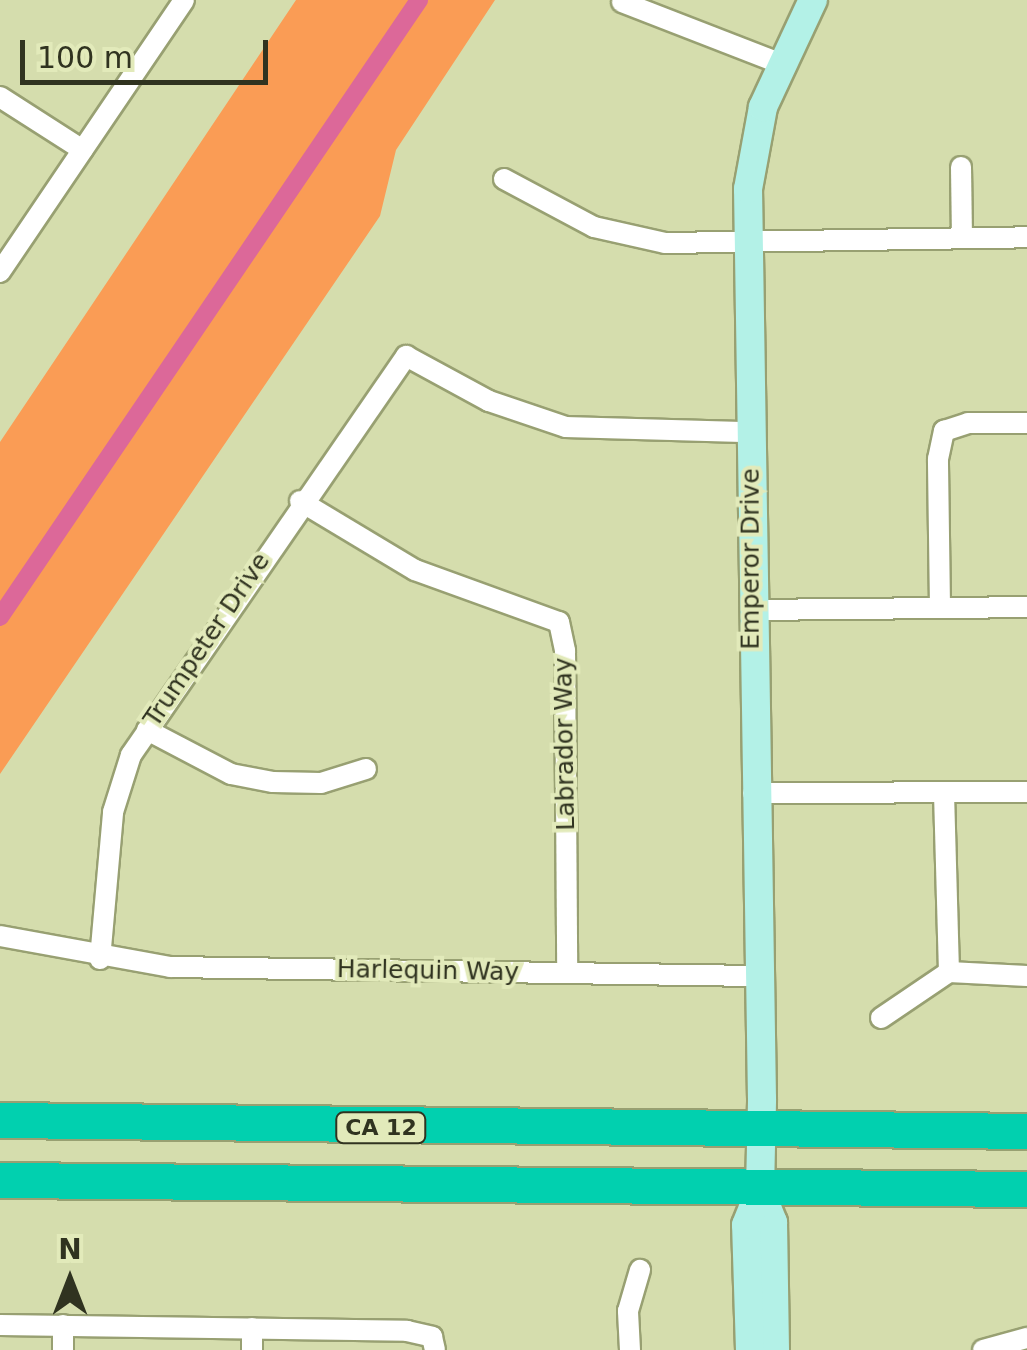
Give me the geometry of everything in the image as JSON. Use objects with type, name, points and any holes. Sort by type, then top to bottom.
[{"type":"highway","name":"CA 12","points":[[0,1120],[1027,1131]]},
{"type":"highway","points":[[0,1180],[760,1190],[1027,1189]]},
{"type":"street","points":[[0,272],[184,0]]},
{"type":"street","name":"Emperor Drive","points":[[760,1190],[748,245],[752,145],[782,64],[814,0]]},
{"type":"street","points":[[622,2],[782,64]]},
{"type":"street","points":[[0,98],[83,150]]},
{"type":"street","points":[[961,167],[962,237]]},
{"type":"street","points":[[504,179],[594,226],[633,238],[748,245],[1027,236]]},
{"type":"street","name":"Trumpeter Drive","points":[[100,960],[112,812],[147,730],[300,501],[406,356],[489,401],[566,427],[750,432]]},
{"type":"street","points":[[940,608],[938,460],[944,431],[968,422],[1027,423]]},
{"type":"street","name":"Labrador Way","points":[[300,501],[415,570],[558,622],[565,651],[566,973]]},
{"type":"street","points":[[752,610],[1027,607]]},
{"type":"street","points":[[147,730],[196,759],[273,782],[320,783],[366,768]]},
{"type":"street","points":[[753,793],[1027,792]]},
{"type":"street","points":[[944,793],[949,972]]},
{"type":"street","name":"Harlequin Way","points":[[0,936],[100,960],[170,967],[757,976]]},
{"type":"street","points":[[881,1018],[949,972],[1027,976]]},
{"type":"street","points":[[750,1350],[746,1225],[760,1190]]},
{"type":"street","points":[[760,1190],[772,1222],[775,1350]]},
{"type":"street","points":[[630,1350],[628,1311],[640,1270]]},
{"type":"street","points":[[0,1324],[407,1330],[432,1337],[435,1350]]},
{"type":"street","points":[[63,1325],[63,1350]]},
{"type":"street","points":[[252,1328],[252,1350]]},
{"type":"street","points":[[982,1350],[1027,1338]]},
{"type":"shaded area","points":[[296,0],[495,0],[396,150],[380,216],[0,774],[0,442]]},
{"type":"waterway","points":[[0,617],[419,0]]}]
